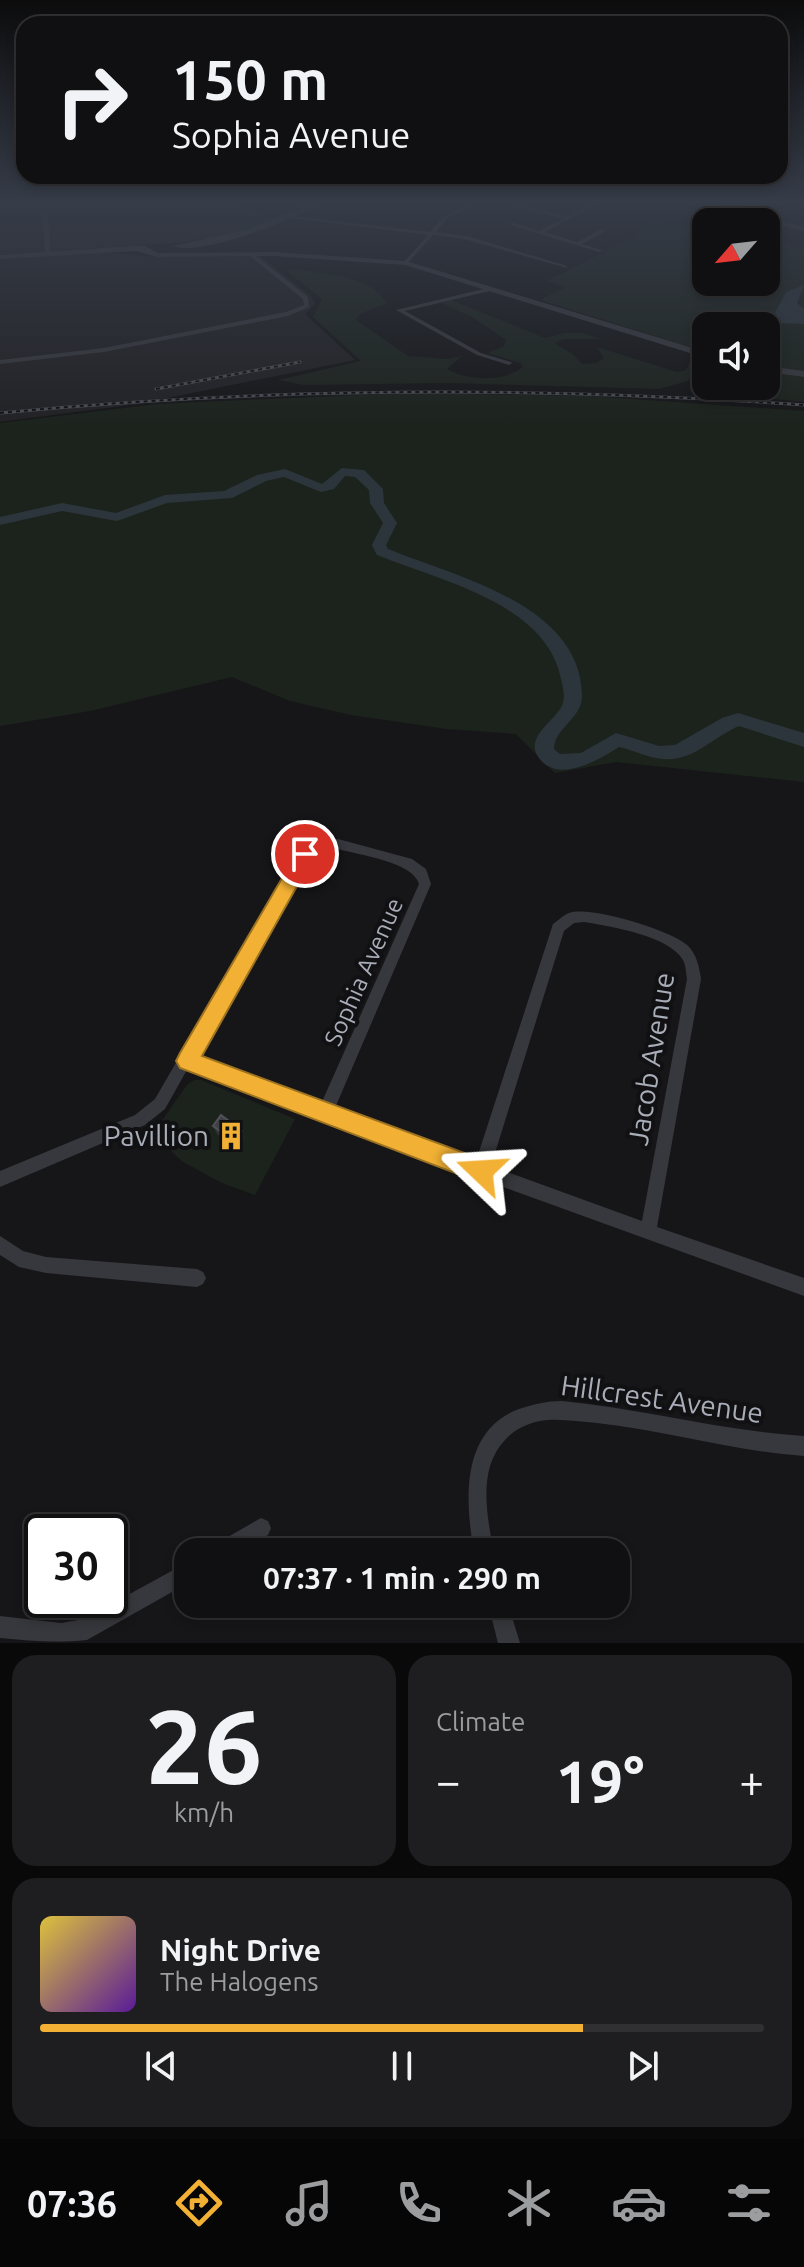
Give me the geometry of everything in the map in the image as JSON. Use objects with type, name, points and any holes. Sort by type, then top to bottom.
[{"type":"street","points":[[0,362],[115,348],[288,314],[307,306],[306,298],[279,277]]},
{"type":"street","points":[[451,277],[692,351]]},
{"type":"street","points":[[492,289],[399,310],[487,358],[509,363]]},
{"type":"street","points":[[448,349],[462,345]]},
{"type":"street","points":[[780,371],[804,374]]},
{"type":"street","name":"Sophia Avenue","points":[[0,1179],[140,1120],[160,1104],[305,854],[316,846],[329,843],[408,863],[425,879],[424,891],[325,1113]]},
{"type":"street","name":"Jacob Avenue","points":[[481,1171],[558,928],[571,918],[584,917],[665,939],[685,952],[692,965],[694,979],[648,1232]]},
{"type":"street","points":[[187,1061],[804,1287]]},
{"type":"street","points":[[0,1244],[19,1259],[46,1265],[197,1278]]},
{"type":"street","name":"Hillcrest Avenue","points":[[482,1538],[476,1501],[481,1462],[495,1437],[526,1415],[544,1411],[605,1415],[804,1446]]},
{"type":"street","points":[[244,1538],[261,1528]]},
{"type":"street","points":[[0,1627],[60,1638],[87,1629],[174,1580]]},
{"type":"street","points":[[502,1618],[509,1643]]},
{"type":"shaded area","points":[[0,277],[286,277],[311,296],[315,304],[305,314],[355,360],[138,404],[0,422]]},
{"type":"shaded area","points":[[294,277],[344,277],[369,286],[387,303],[360,314],[356,320],[408,356],[448,359],[462,356],[447,369],[465,376],[496,377],[523,367],[520,363],[490,354],[503,347],[506,340],[474,318],[442,303],[451,300],[545,338],[581,333],[603,339],[564,339],[554,343],[573,354],[582,364],[596,363],[604,358],[597,347],[677,372],[686,370],[692,359],[692,375],[688,381],[659,389],[447,383],[304,385],[278,380],[361,361],[313,317],[322,299]]},
{"type":"shaded area","points":[[556,277],[692,277],[692,296],[780,296],[780,277],[804,277],[804,372],[780,369],[780,312],[692,312],[692,348],[540,300],[566,287],[547,281]]},
{"type":"shaded area","points":[[804,285],[797,303],[804,309],[804,324],[780,323],[780,312],[776,312],[786,292]]},
{"type":"shaded area","points":[[780,374],[804,377],[804,402],[780,400]]},
{"type":"shaded area","points":[[405,393],[588,396],[804,411],[804,782],[616,762],[555,773],[516,734],[447,729],[351,715],[290,701],[232,677],[90,711],[0,726],[0,423],[157,404]]},
{"type":"shaded area","points":[[201,1080],[295,1119],[255,1195],[222,1183],[183,1162],[172,1152],[161,1122],[187,1085]]},
{"type":"building","points":[[221,1115],[242,1131],[234,1141],[213,1126]]},
{"type":"waterway","points":[[0,521],[62,507],[117,517],[165,499],[227,495],[262,478],[285,473],[321,488],[329,486],[342,472],[359,473],[376,489],[377,503],[390,523],[379,545],[382,552],[501,600],[528,616],[551,637],[567,663],[573,695],[568,711],[545,743],[545,752],[556,761],[585,760],[616,740],[659,752],[675,752],[694,745],[738,719],[804,740]]},
{"type":"railway","points":[[156,389],[300,362]]},
{"type":"railway","points":[[0,413],[201,398],[402,392],[603,395],[804,405]]},
{"type":"place","name":"Pavillion","points":[[231,1136]]},
{"type":"route","points":[[305,854],[187,1061],[481,1171]]}]
